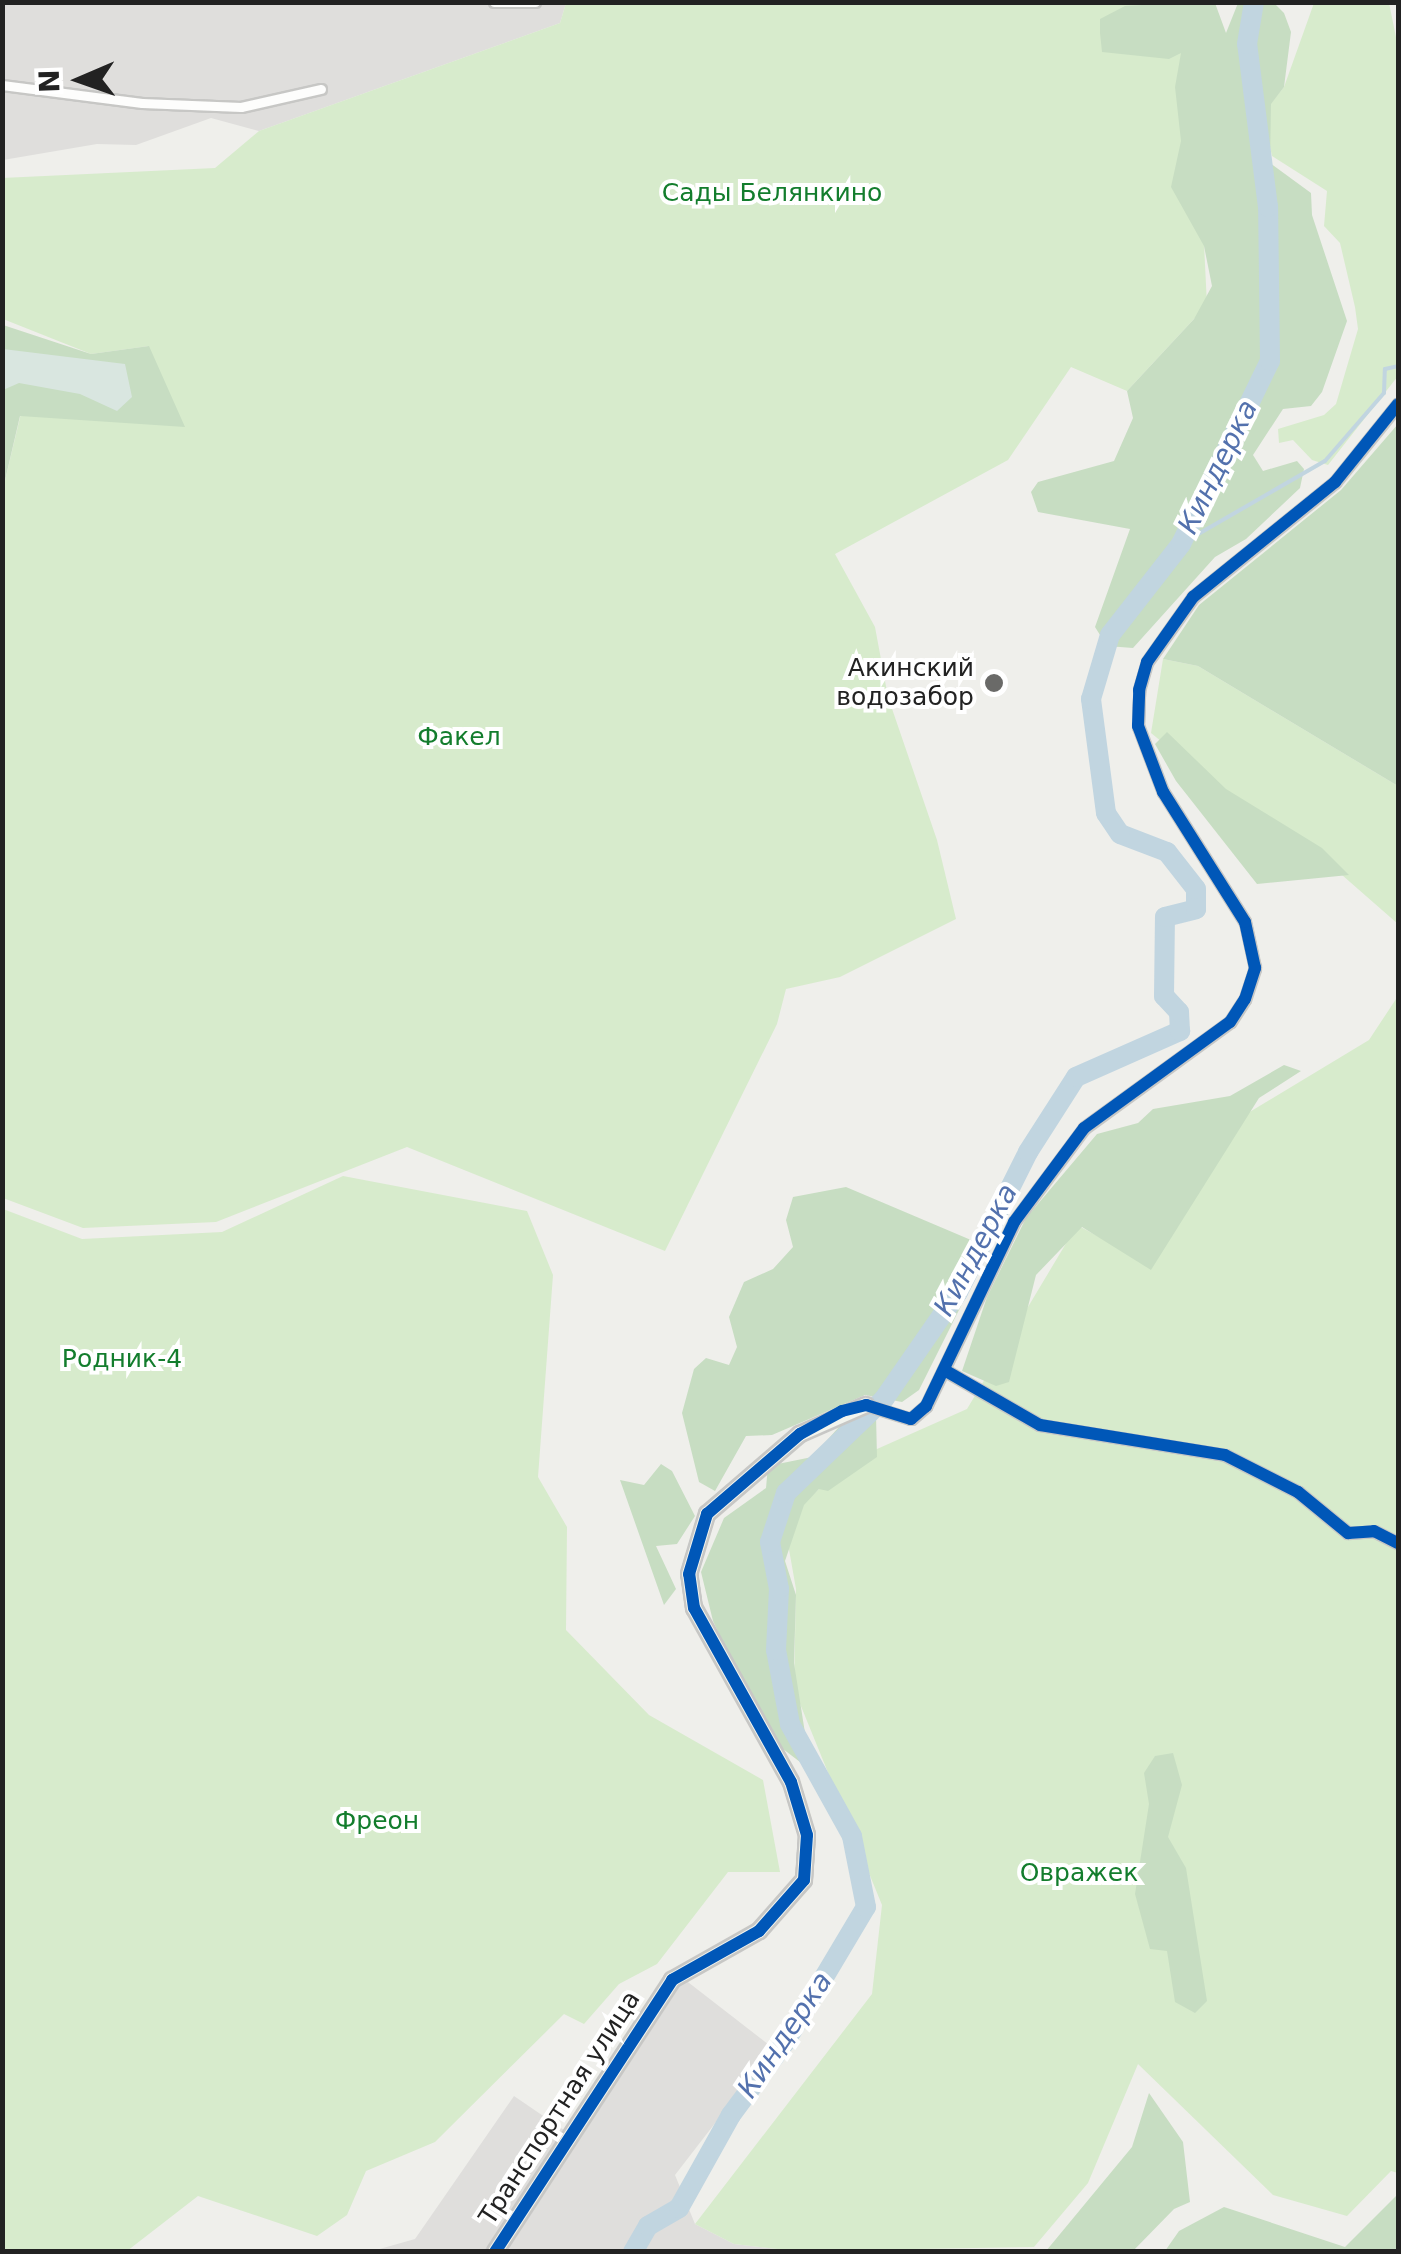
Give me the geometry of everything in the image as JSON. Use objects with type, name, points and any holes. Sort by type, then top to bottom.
[{"type":"street","points":[[494,2],[523,6],[536,2]]},
{"type":"street","points":[[2,85],[142,103],[241,107],[320,89]]},
{"type":"street","points":[[866,1405],[910,1419],[946,1372],[1014,1222],[1084,1128],[1230,1022],[1255,968],[1245,922],[1163,792],[1138,726],[1147,662],[1193,598],[1335,482],[1398,404]]},
{"type":"street","points":[[946,1372],[1040,1425],[1224,1455],[1298,1492],[1348,1534],[1374,1531],[1398,1543]]},
{"type":"street","name":"Транспортная улица","points":[[495,2252],[672,1980],[759,1931],[804,1880],[806,1835],[791,1782],[702,1624],[688,1574],[707,1514],[800,1434],[866,1405]]},
{"type":"shaded area","points":[[3,3],[566,3],[560,23],[259,131],[211,118],[136,145],[97,144],[3,160]]},
{"type":"shaded area","points":[[3,349],[125,364],[132,397],[117,411],[80,394],[19,383],[3,390]]},
{"type":"shaded area","points":[[684,1979],[773,2048],[675,2175],[695,2224],[734,2244],[795,2251],[369,2252],[415,2239],[514,2096],[577,2139]]},
{"type":"green space","name":"Факел","points":[[566,3],[1215,3],[1199,142],[1207,305],[1127,391],[1071,367],[1008,460],[835,554],[875,627],[888,697],[937,840],[956,919],[840,977],[786,989],[777,1024],[665,1251],[407,1147],[216,1222],[83,1228],[3,1198],[3,489],[22,409],[149,346],[91,354],[3,319],[2,178],[215,168],[259,131],[560,23]]},
{"type":"green space","points":[[1215,3],[1226,33],[1238,3],[1274,3],[1284,13],[1291,32],[1284,87],[1271,104],[1270,163],[1311,193],[1312,215],[1347,321],[1322,392],[1311,406],[1283,409],[1253,455],[1263,471],[1297,461],[1304,469],[1300,488],[1246,539],[1215,557],[1133,648],[1107,646],[1095,627],[1130,529],[1038,512],[1031,492],[1038,482],[1114,461],[1133,418],[1127,391],[1194,319],[1212,286],[1204,246],[1171,187],[1181,141],[1175,87],[1181,53],[1169,59],[1102,52],[1100,19],[1125,6]]},
{"type":"green space","points":[[1314,3],[1389,3],[1398,47],[1398,376],[1328,465],[1312,460],[1293,440],[1279,443],[1278,429],[1324,415],[1336,404],[1358,329],[1355,307],[1340,243],[1324,226],[1327,191],[1272,156],[1267,133],[1271,103],[1284,87]]},
{"type":"green space","points":[[3,325],[91,354],[149,346],[185,427],[20,416],[3,489]]},
{"type":"green space","points":[[1398,424],[1398,786],[1198,666],[1163,659],[1199,605],[1341,490]]},
{"type":"green space","points":[[1163,659],[1198,666],[1398,786],[1398,924],[1302,840],[1231,798],[1151,733]]},
{"type":"green space","points":[[1167,732],[1226,789],[1322,848],[1349,875],[1257,884],[1176,781],[1155,744]]},
{"type":"green space","name":"Овражек","points":[[1398,996],[1398,2173],[1391,2171],[1347,2216],[1273,2195],[1138,2064],[1088,2183],[1034,2247],[795,2251],[734,2244],[695,2224],[872,1994],[882,1905],[794,1689],[796,1589],[784,1521],[850,1461],[967,1409],[1077,1225],[1147,1263],[1233,1122],[1369,1040]]},
{"type":"green space","points":[[1284,1065],[1301,1071],[1259,1098],[1151,1270],[1082,1227],[1036,1275],[1009,1382],[996,1386],[962,1371],[987,1297],[1026,1218],[1097,1134],[1138,1123],[1153,1109],[1230,1096]]},
{"type":"green space","name":"Фреон","points":[[343,1176],[527,1211],[553,1275],[538,1477],[567,1527],[566,1630],[649,1715],[763,1780],[780,1872],[728,1872],[657,1964],[619,1984],[584,2024],[564,2014],[435,2142],[366,2171],[347,2215],[317,2236],[198,2196],[127,2251],[3,2251],[3,1209],[82,1239],[222,1232]]},
{"type":"green space","points":[[846,1187],[971,1240],[982,1264],[919,1390],[902,1402],[865,1395],[772,1435],[746,1436],[715,1491],[699,1482],[682,1413],[694,1369],[706,1358],[729,1365],[737,1347],[729,1317],[744,1282],[773,1269],[793,1247],[786,1220],[793,1197]]},
{"type":"green space","points":[[876,1415],[877,1457],[828,1491],[819,1489],[804,1505],[785,1561],[796,1595],[794,1663],[805,1733],[800,1762],[774,1742],[744,1687],[713,1621],[701,1572],[724,1518],[766,1488],[768,1466],[812,1457],[847,1418]]},
{"type":"green space","points":[[661,1464],[672,1471],[695,1516],[677,1544],[656,1546],[676,1589],[664,1605],[620,1480],[644,1485]]},
{"type":"green space","points":[[1173,1753],[1182,1785],[1168,1837],[1186,1868],[1207,2001],[1195,2013],[1175,2002],[1167,1951],[1150,1949],[1135,1894],[1149,1804],[1144,1773],[1155,1756]]},
{"type":"green space","points":[[1149,2093],[1183,2142],[1190,2202],[1174,2209],[1133,2251],[1046,2251],[1132,2147]]},
{"type":"green space","points":[[1398,2194],[1398,2251],[1165,2251],[1179,2231],[1224,2207],[1345,2247]]},
{"type":"waterway","name":"Киндерка","points":[[633,2252],[648,2226],[679,2208],[731,2115],[786,2041],[866,1907],[852,1836],[790,1724],[776,1650],[779,1589],[770,1542],[786,1493],[884,1399],[958,1292],[1028,1152],[1076,1077],[1180,1031],[1179,1012],[1164,996],[1165,917],[1196,909],[1196,889],[1167,852],[1120,834],[1106,813],[1091,699],[1110,635],[1181,544],[1270,361],[1268,207],[1247,44],[1254,2]]},
{"type":"waterway","points":[[1181,544],[1325,461],[1384,393],[1385,369],[1398,366]]},
{"type":"cycle path","points":[[495,2252],[672,1980],[759,1931],[804,1880],[807,1835],[791,1782],[694,1608],[689,1574],[707,1514],[800,1434],[842,1411],[866,1405],[911,1419],[926,1406],[1014,1222],[1084,1128],[1230,1022],[1245,999],[1255,968],[1245,922],[1163,792],[1138,726],[1139,690],[1147,662],[1193,597],[1335,482],[1398,404]]},
{"type":"cycle path","points":[[946,1371],[1040,1425],[1225,1455],[1298,1492],[1348,1533],[1374,1531],[1398,1543]]},
{"type":"place","name":"Акинский водозабор","points":[[994,683]]},
{"type":"park label","name":"Сады Белянкино","points":[[772,193]]},
{"type":"park label","name":"Родник-4","points":[[122,1359]]}]
